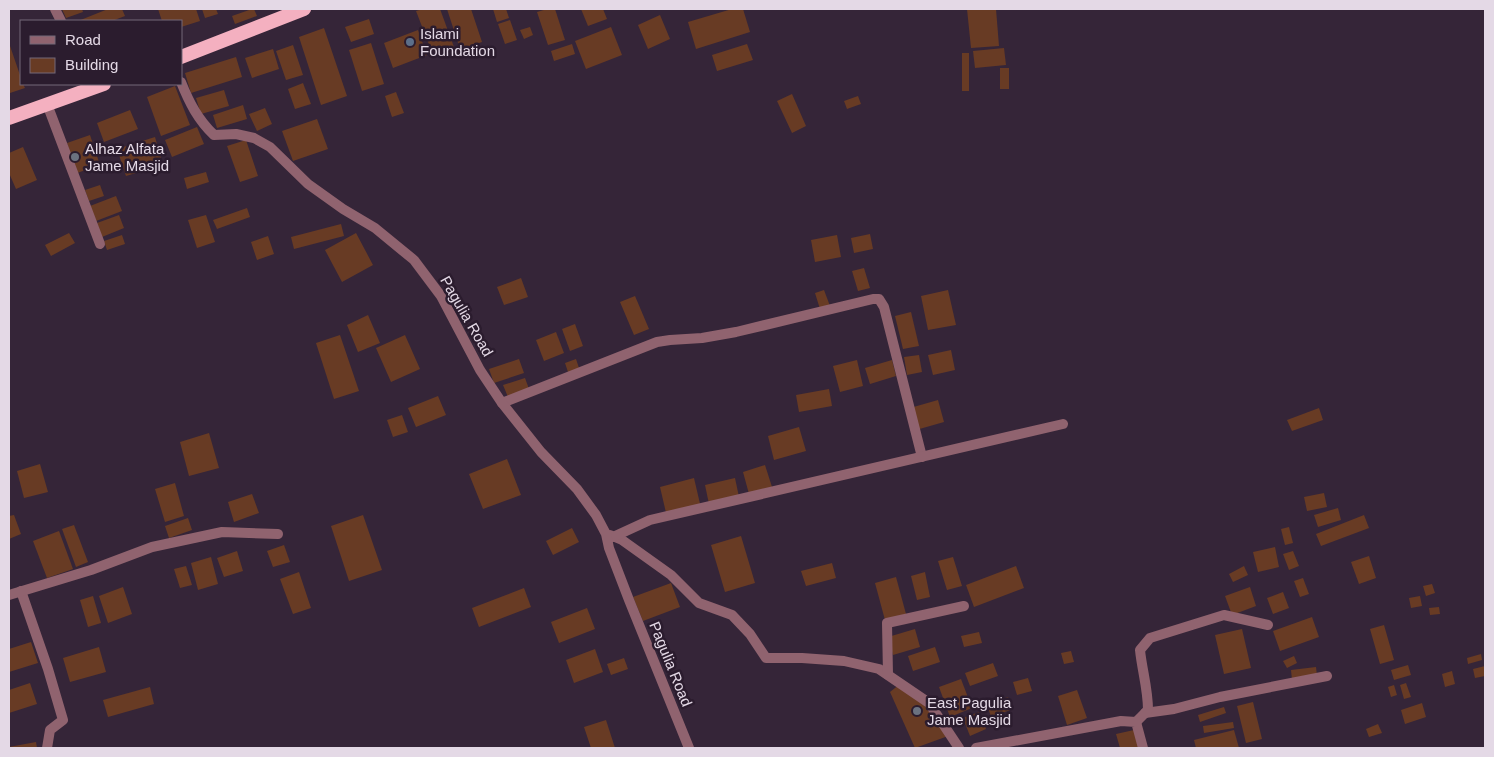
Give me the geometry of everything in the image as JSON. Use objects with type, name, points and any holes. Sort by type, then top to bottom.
[{"type":"highway","points":[[182,56],[304,9]]},
{"type":"highway","points":[[9,118],[98,85]]},
{"type":"street","name":"Pagulia Road","points":[[182,84],[189,101],[203,124],[214,135],[236,134],[254,138],[270,147],[308,184],[342,209],[375,228],[414,260],[441,296],[480,370],[502,403],[541,452],[577,489],[610,535],[609,548],[689,748]]},
{"type":"street","points":[[47,104],[100,244]]},
{"type":"street","points":[[502,403],[657,342],[702,338],[736,332],[879,299],[884,307],[922,457]]},
{"type":"street","points":[[610,535],[650,520],[1063,424]]},
{"type":"street","points":[[9,595],[91,570],[160,545],[222,532],[278,534]]},
{"type":"street","points":[[610,535],[622,540],[671,575],[699,603],[732,615],[750,634],[766,658],[844,661],[879,670],[888,675],[929,703],[959,748]]},
{"type":"street","points":[[21,592],[48,669],[63,720],[50,730],[47,748]]},
{"type":"street","points":[[888,675],[888,623],[964,606]]},
{"type":"street","points":[[976,748],[1121,721],[1136,722],[1148,710],[1148,691],[1143,674],[1140,650],[1150,638],[1224,615],[1268,625]]},
{"type":"street","points":[[1145,713],[1174,709],[1220,697],[1327,676]]},
{"type":"street","points":[[1136,722],[1143,748]]},
{"type":"building","points":[[62,9],[82,9],[83,12],[66,18]]},
{"type":"building","points":[[108,9],[122,9],[125,16],[115,20],[80,20]]},
{"type":"building","points":[[158,9],[196,9],[200,21],[182,27],[182,20],[162,20]]},
{"type":"building","points":[[202,9],[216,9],[218,14],[205,18]]},
{"type":"building","points":[[254,9],[257,16],[235,24],[232,16]]},
{"type":"building","points":[[440,9],[454,47],[433,55],[416,11]]},
{"type":"building","points":[[447,9],[471,9],[482,42],[460,49]]},
{"type":"building","points":[[493,9],[506,9],[509,18],[497,22]]},
{"type":"building","points":[[555,9],[565,40],[548,45],[537,12]]},
{"type":"building","points":[[581,9],[603,9],[607,19],[588,26]]},
{"type":"building","points":[[732,9],[743,9],[750,32],[696,49],[688,22]]},
{"type":"building","points":[[967,9],[996,9],[999,46],[971,48]]},
{"type":"building","points":[[660,15],[670,39],[648,49],[638,25]]},
{"type":"building","points":[[369,19],[374,34],[351,42],[345,27]]},
{"type":"building","points":[[510,20],[517,40],[505,44],[498,24]]},
{"type":"building","points":[[530,27],[533,35],[524,39],[520,30]]},
{"type":"building","points":[[611,27],[622,55],[586,69],[575,41]]},
{"type":"building","points":[[324,28],[347,96],[321,105],[299,37]]},
{"type":"building","points":[[418,30],[427,55],[393,68],[384,43]]},
{"type":"building","points":[[9,43],[20,75],[20,85],[24,85],[25,88],[10,93]]},
{"type":"building","points":[[371,43],[384,84],[362,91],[349,50]]},
{"type":"building","points":[[572,44],[575,54],[554,61],[551,51]]},
{"type":"building","points":[[747,44],[753,60],[717,71],[712,55]]},
{"type":"building","points":[[293,45],[303,75],[286,80],[276,51]]},
{"type":"building","points":[[1004,48],[1006,65],[975,68],[973,51]]},
{"type":"building","points":[[273,49],[279,69],[252,78],[245,58]]},
{"type":"building","points":[[962,53],[969,53],[969,91],[962,91]]},
{"type":"building","points":[[236,57],[242,77],[191,93],[185,73]]},
{"type":"building","points":[[1000,68],[1009,68],[1009,89],[1000,89]]},
{"type":"building","points":[[303,83],[311,104],[295,109],[288,89]]},
{"type":"building","points":[[175,86],[190,125],[161,136],[147,97]]},
{"type":"building","points":[[224,90],[229,106],[201,114],[196,98]]},
{"type":"building","points":[[396,92],[404,113],[392,117],[385,96]]},
{"type":"building","points":[[792,94],[806,126],[792,133],[777,101]]},
{"type":"building","points":[[858,96],[861,104],[847,109],[844,101]]},
{"type":"building","points":[[243,105],[247,119],[217,128],[213,115]]},
{"type":"building","points":[[265,108],[272,124],[257,131],[249,114]]},
{"type":"building","points":[[130,110],[138,129],[104,142],[97,123]]},
{"type":"building","points":[[317,119],[328,149],[293,161],[282,131]]},
{"type":"building","points":[[197,127],[204,144],[172,157],[165,140]]},
{"type":"building","points":[[90,135],[100,165],[77,173],[67,143]]},
{"type":"building","points":[[155,137],[163,165],[126,176],[117,149]]},
{"type":"building","points":[[246,140],[258,176],[240,182],[227,146]]},
{"type":"building","points":[[23,147],[37,180],[16,189],[9,173],[9,153]]},
{"type":"building","points":[[206,172],[209,182],[187,189],[184,178]]},
{"type":"building","points":[[100,185],[104,196],[89,201],[85,190]]},
{"type":"building","points":[[116,196],[122,211],[96,221],[90,206]]},
{"type":"building","points":[[247,208],[250,217],[217,229],[213,220]]},
{"type":"building","points":[[119,215],[124,228],[102,237],[97,223]]},
{"type":"building","points":[[206,215],[215,242],[197,248],[188,220]]},
{"type":"building","points":[[341,224],[344,236],[294,249],[291,237]]},
{"type":"building","points":[[69,233],[75,243],[51,256],[45,245]]},
{"type":"building","points":[[356,233],[373,265],[342,282],[325,250]]},
{"type":"building","points":[[870,234],[873,249],[854,253],[851,238]]},
{"type":"building","points":[[122,235],[125,244],[107,250],[104,241]]},
{"type":"building","points":[[837,235],[841,257],[815,262],[811,240]]},
{"type":"building","points":[[268,236],[274,254],[257,260],[251,242]]},
{"type":"building","points":[[864,268],[870,288],[858,291],[852,271]]},
{"type":"building","points":[[521,278],[528,297],[504,305],[497,287]]},
{"type":"building","points":[[824,290],[830,306],[820,309],[815,293]]},
{"type":"building","points":[[948,290],[956,325],[928,330],[921,296]]},
{"type":"building","points":[[635,296],[649,329],[634,335],[620,302]]},
{"type":"building","points":[[911,312],[919,346],[903,349],[895,316]]},
{"type":"building","points":[[368,315],[380,343],[358,352],[347,325]]},
{"type":"building","points":[[575,324],[583,346],[570,351],[562,329]]},
{"type":"building","points":[[556,332],[564,353],[544,361],[536,340]]},
{"type":"building","points":[[340,335],[359,391],[334,399],[316,343]]},
{"type":"building","points":[[405,335],[420,369],[391,382],[376,348]]},
{"type":"building","points":[[951,350],[955,370],[933,375],[928,355]]},
{"type":"building","points":[[919,355],[922,372],[907,375],[904,357]]},
{"type":"building","points":[[519,359],[524,373],[494,383],[489,369]]},
{"type":"building","points":[[576,359],[580,371],[569,375],[565,363]]},
{"type":"building","points":[[857,360],[863,386],[840,392],[833,366]]},
{"type":"building","points":[[892,360],[896,376],[870,384],[865,368]]},
{"type":"building","points":[[525,378],[529,389],[508,397],[503,385]]},
{"type":"building","points":[[829,389],[832,406],[799,412],[796,395]]},
{"type":"building","points":[[438,396],[446,415],[416,427],[408,408]]},
{"type":"building","points":[[938,400],[944,422],[916,430],[910,408]]},
{"type":"building","points":[[1319,408],[1323,420],[1292,431],[1287,420]]},
{"type":"building","points":[[402,415],[408,432],[393,437],[387,420]]},
{"type":"building","points":[[799,427],[806,451],[774,460],[768,436]]},
{"type":"building","points":[[209,433],[219,468],[189,476],[180,442]]},
{"type":"building","points":[[507,459],[521,495],[483,509],[469,474]]},
{"type":"building","points":[[40,464],[48,492],[24,498],[17,471]]},
{"type":"building","points":[[765,465],[772,487],[749,494],[743,472]]},
{"type":"building","points":[[694,478],[701,508],[667,517],[660,487]]},
{"type":"building","points":[[735,478],[739,497],[709,504],[705,485]]},
{"type":"building","points":[[175,483],[184,516],[165,522],[155,489]]},
{"type":"building","points":[[1324,493],[1327,507],[1307,511],[1304,497]]},
{"type":"building","points":[[252,494],[259,513],[234,522],[228,502]]},
{"type":"building","points":[[1338,508],[1341,520],[1318,527],[1314,515]]},
{"type":"building","points":[[14,515],[21,534],[9,539],[9,516]]},
{"type":"building","points":[[363,515],[382,570],[349,581],[331,526]]},
{"type":"building","points":[[1364,515],[1369,528],[1321,546],[1316,534]]},
{"type":"building","points":[[188,518],[192,530],[169,538],[165,526]]},
{"type":"building","points":[[74,525],[88,562],[76,567],[62,529]]},
{"type":"building","points":[[1289,527],[1293,543],[1285,545],[1281,529]]},
{"type":"building","points":[[572,528],[579,542],[553,555],[546,541]]},
{"type":"building","points":[[59,531],[73,569],[47,578],[33,541]]},
{"type":"building","points":[[741,536],[755,583],[725,592],[711,545]]},
{"type":"building","points":[[284,545],[290,562],[273,567],[267,551]]},
{"type":"building","points":[[1275,547],[1279,567],[1258,572],[1253,552]]},
{"type":"building","points":[[237,551],[243,571],[224,577],[217,558]]},
{"type":"building","points":[[1293,551],[1299,566],[1289,570],[1283,554]]},
{"type":"building","points":[[1369,556],[1376,578],[1359,584],[1351,562]]},
{"type":"building","points":[[211,557],[218,584],[198,590],[191,563]]},
{"type":"building","points":[[953,557],[962,586],[947,590],[938,561]]},
{"type":"building","points":[[832,563],[836,578],[806,586],[801,571]]},
{"type":"building","points":[[186,566],[192,585],[180,588],[174,569]]},
{"type":"building","points":[[1016,566],[1024,588],[974,607],[966,585]]},
{"type":"building","points":[[1244,566],[1248,575],[1233,582],[1229,574]]},
{"type":"building","points":[[299,572],[311,608],[293,614],[280,579]]},
{"type":"building","points":[[925,572],[930,597],[917,600],[911,576]]},
{"type":"building","points":[[896,577],[906,614],[885,620],[875,583]]},
{"type":"building","points":[[1303,578],[1309,594],[1300,597],[1294,581]]},
{"type":"building","points":[[671,583],[680,607],[643,621],[633,597]]},
{"type":"building","points":[[1432,584],[1435,593],[1426,596],[1423,586]]},
{"type":"building","points":[[123,587],[132,614],[108,623],[99,596]]},
{"type":"building","points":[[1250,587],[1256,606],[1232,615],[1225,596]]},
{"type":"building","points":[[524,588],[531,607],[479,627],[472,608]]},
{"type":"building","points":[[1283,592],[1289,608],[1273,614],[1267,598]]},
{"type":"building","points":[[93,596],[101,623],[88,627],[80,600]]},
{"type":"building","points":[[1420,596],[1422,606],[1411,608],[1409,598]]},
{"type":"building","points":[[1439,607],[1440,614],[1430,615],[1429,608]]},
{"type":"building","points":[[587,608],[595,629],[559,643],[551,622]]},
{"type":"building","points":[[1312,617],[1319,637],[1280,651],[1273,631]]},
{"type":"building","points":[[1384,625],[1394,660],[1380,664],[1370,629]]},
{"type":"building","points":[[915,629],[920,647],[893,655],[888,637]]},
{"type":"building","points":[[1242,629],[1251,668],[1224,674],[1215,635]]},
{"type":"building","points":[[979,632],[982,643],[964,647],[961,636]]},
{"type":"building","points":[[31,642],[38,663],[9,672],[9,649]]},
{"type":"building","points":[[99,647],[106,672],[70,682],[63,658]]},
{"type":"building","points":[[935,647],[940,662],[913,671],[908,656]]},
{"type":"building","points":[[595,649],[603,672],[574,683],[566,660]]},
{"type":"building","points":[[1071,651],[1074,662],[1064,664],[1061,653]]},
{"type":"building","points":[[1481,654],[1482,660],[1468,664],[1467,658]]},
{"type":"building","points":[[1294,656],[1297,663],[1287,668],[1283,661]]},
{"type":"building","points":[[624,658],[628,669],[611,675],[607,664]]},
{"type":"building","points":[[993,663],[998,676],[970,686],[965,673]]},
{"type":"building","points":[[1408,665],[1411,675],[1394,680],[1391,670]]},
{"type":"building","points":[[1485,666],[1485,676],[1475,678],[1473,669]]},
{"type":"building","points":[[1316,667],[1317,676],[1292,680],[1291,670]]},
{"type":"building","points":[[1452,671],[1455,684],[1445,687],[1442,674]]},
{"type":"building","points":[[1028,678],[1032,691],[1017,695],[1013,682]]},
{"type":"building","points":[[961,679],[972,708],[950,717],[939,687]]},
{"type":"building","points":[[30,683],[37,704],[9,713],[9,690]]},
{"type":"building","points":[[1406,683],[1411,697],[1404,699],[1400,685]]},
{"type":"building","name":"East Pagulia Jame Masjid","points":[[900,684],[930,705],[951,735],[915,748],[890,692]]},
{"type":"building","points":[[1394,685],[1397,695],[1391,697],[1388,687]]},
{"type":"building","points":[[150,687],[154,704],[108,717],[103,700]]},
{"type":"building","points":[[1077,690],[1087,718],[1067,725],[1058,696]]},
{"type":"building","points":[[1008,697],[1013,709],[991,717],[987,704]]},
{"type":"building","points":[[1253,702],[1262,739],[1246,743],[1237,706]]},
{"type":"building","points":[[1422,703],[1426,717],[1405,724],[1401,710]]},
{"type":"building","points":[[1224,707],[1226,713],[1200,722],[1198,715]]},
{"type":"building","points":[[979,712],[986,729],[970,736],[963,718]]},
{"type":"building","points":[[606,720],[615,748],[591,748],[584,727]]},
{"type":"building","points":[[1233,722],[1234,728],[1204,733],[1203,726]]},
{"type":"building","points":[[1378,724],[1382,733],[1369,737],[1366,729]]},
{"type":"building","points":[[1134,730],[1139,747],[1120,748],[1116,734]]},
{"type":"building","points":[[1234,730],[1239,748],[1196,748],[1194,740]]},
{"type":"building","points":[[36,742],[37,748],[9,748],[9,747]]},
{"type":"place","name":"Islami Foundation","points":[[410,42]]},
{"type":"place","name":"Alhaz Alfata Jame Masjid","points":[[75,157]]},
{"type":"place","name":"East Pagulia Jame Masjid","points":[[917,711]]}]
